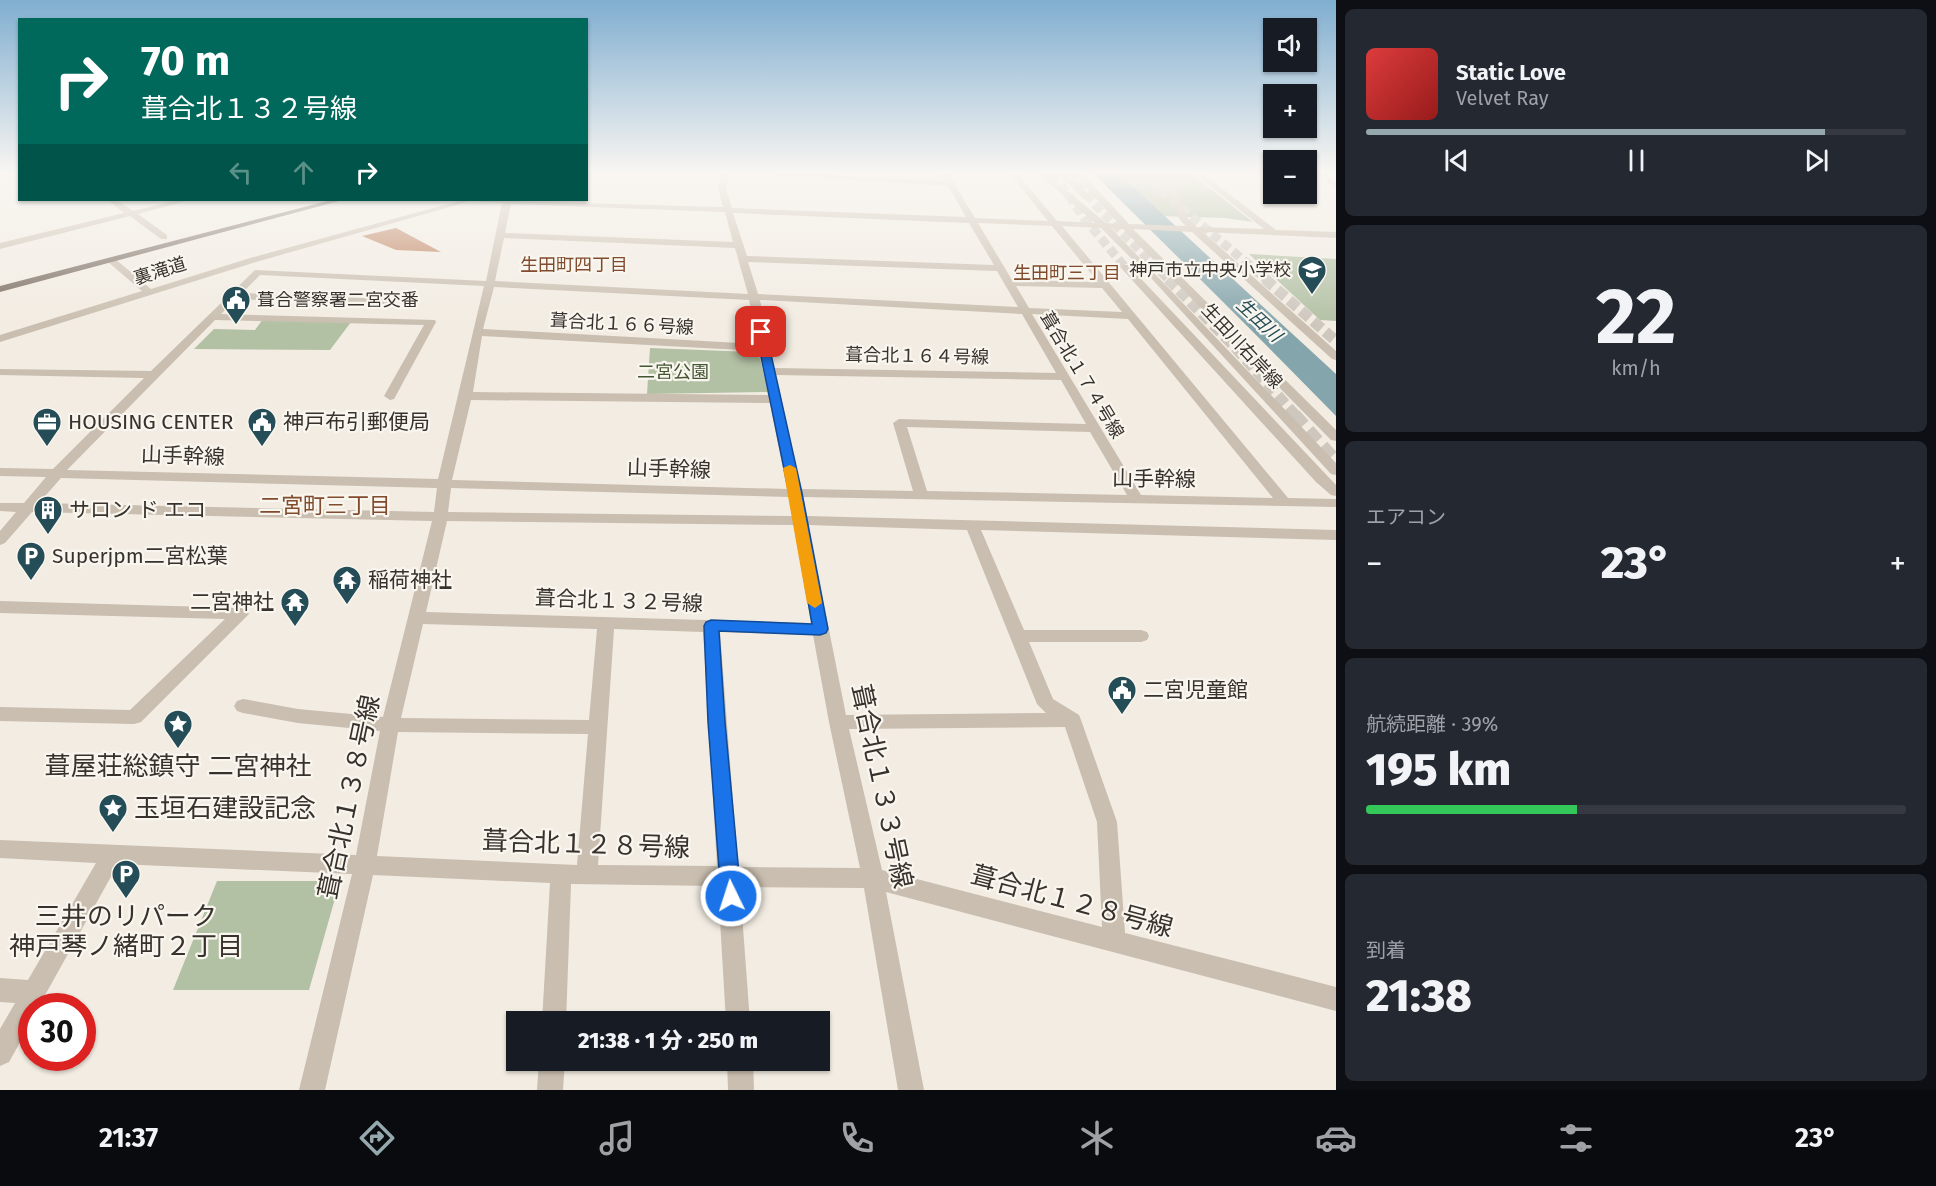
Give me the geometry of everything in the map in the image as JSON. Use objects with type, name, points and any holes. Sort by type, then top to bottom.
[{"type":"main road","points":[[0,279],[215,224]]},
{"type":"main road","points":[[0,289],[248,224]]},
{"type":"street","points":[[0,246],[88,224]]},
{"type":"street","points":[[146,224],[164,237]]},
{"type":"street","name":"裏滝道","points":[[0,339],[149,292],[385,224]]},
{"type":"street","name":"葺合北１３８号線","points":[[312,1090],[365,864],[390,725],[441,516],[447,467],[466,396],[477,332],[502,224]]},
{"type":"street","name":"葺合北１３３号線","points":[[734,224],[754,298],[795,493],[838,722],[873,878],[911,1090]]},
{"type":"street","name":"葺合北１７４号線","points":[[973,224],[1137,500]]},
{"type":"street","points":[[1054,224],[1284,502]]},
{"type":"street","points":[[1099,224],[1336,235]]},
{"type":"street","name":"生田川右岸線","points":[[1102,224],[1154,276],[1336,471]]},
{"type":"street","points":[[1188,224],[1336,357]]},
{"type":"street","points":[[1263,224],[1273,232]]},
{"type":"street","name":"生田川右岸線","points":[[1123,225],[1336,437]]},
{"type":"street","points":[[500,235],[740,245]]},
{"type":"street","points":[[743,259],[998,268]]},
{"type":"street","points":[[111,260],[149,292]]},
{"type":"street","points":[[253,261],[258,272]]},
{"type":"street","points":[[1125,267],[1321,479],[1336,492]]},
{"type":"street","points":[[258,272],[394,291]]},
{"type":"street","points":[[0,540],[57,473],[258,272]]},
{"type":"street","points":[[1007,283],[1106,285]]},
{"type":"street","points":[[235,296],[394,291],[490,284],[1132,316]]},
{"type":"street","points":[[375,320],[394,291]]},
{"type":"street","points":[[213,317],[431,322],[390,396]]},
{"type":"street","name":"葺合北１６６号線","points":[[477,332],[764,348]]},
{"type":"street","name":"葺合北１６４号線","points":[[769,371],[1065,377]]},
{"type":"street","points":[[0,372],[155,375]]},
{"type":"street","points":[[466,396],[774,399]]},
{"type":"street","points":[[921,495],[899,423],[1094,428]]},
{"type":"street","name":"山手幹線","points":[[0,472],[795,493],[1336,503]]},
{"type":"street","points":[[0,507],[972,525],[1333,539]]},
{"type":"street","points":[[972,525],[1046,704],[1072,720],[1107,822],[1114,942]]},
{"type":"street","points":[[0,607],[241,614],[134,717],[0,714]]},
{"type":"street","name":"葺合北１３２号線","points":[[417,618],[820,629]]},
{"type":"street","points":[[587,874],[606,622]]},
{"type":"street","points":[[711,626],[737,1011]]},
{"type":"street","points":[[1018,636],[1141,636]]},
{"type":"street","points":[[243,706],[298,716],[390,725],[598,727]]},
{"type":"street","points":[[838,722],[1072,720]]},
{"type":"street","name":"葺合北１２８号線","points":[[0,849],[587,874],[873,878],[1336,999]]},
{"type":"street","points":[[0,1053],[112,854]]},
{"type":"street","points":[[555,1011],[561,873]]},
{"type":"street","points":[[0,990],[34,992]]},
{"type":"street","points":[[550,1090],[551,1071]]},
{"type":"street","points":[[740,1071],[741,1090]]},
{"type":"green space","name":"神戸市立中央小学校","points":[[1249,254],[1336,259],[1336,321],[1320,320]]},
{"type":"green space","points":[[263,319],[351,322],[330,350],[194,349],[214,329],[255,330]]},
{"type":"green space","name":"二宮公園","points":[[650,348],[751,352],[760,358],[768,392],[647,394]]},
{"type":"green space","points":[[217,881],[340,881],[309,990],[173,990]]},
{"type":"water","points":[[1195,273],[1222,275],[1336,379],[1336,416]]},
{"type":"building","points":[[396,228],[441,252],[396,250],[362,236]]},
{"type":"waterway","name":"生田川","points":[[1158,224],[1336,393]]},
{"type":"tunnel","points":[[1089,224],[1125,267]]},
{"type":"tunnel","points":[[1114,224],[1169,280]]},
{"type":"tunnel","points":[[1200,224],[1267,280]]},
{"type":"tunnel","points":[[1168,279],[1234,346],[1296,416]]},
{"type":"tunnel","points":[[1265,279],[1336,341]]},
{"type":"tunnel","points":[[1294,415],[1336,462]]},
{"type":"slow traffic","points":[[790,468],[815,603]]},
{"type":"place","name":"神戸市立中央小学校","points":[[1312,296]]},
{"type":"place","name":"葺合警察署二宮交番","points":[[236,326]]},
{"type":"place","name":"HOUSING CENTER","points":[[47,448]]},
{"type":"place","name":"神戸布引郵便局","points":[[262,448]]},
{"type":"place","name":"サロン ド エコ","points":[[48,536]]},
{"type":"place","name":"Superjpm二宮松葉","points":[[31,582]]},
{"type":"place","name":"稲荷神社","points":[[347,606]]},
{"type":"place","name":"二宮神社","points":[[295,628]]},
{"type":"place","name":"二宮児童館","points":[[1122,716]]},
{"type":"place","name":"葺屋荘総鎮守 二宮神社","points":[[178,750]]},
{"type":"place","name":"玉垣石建設記念","points":[[113,834]]},
{"type":"place","name":"三井のリパーク 神戸琴ノ緒町２丁目","points":[[126,900]]},
{"type":"district","name":"生田町四丁目","points":[[574,265]]},
{"type":"district","name":"生田町三丁目","points":[[1067,273]]},
{"type":"district","name":"二宮町三丁目","points":[[325,505]]},
{"type":"route","points":[[731,896],[716,722],[711,626],[820,629],[795,493],[761,332]]}]
